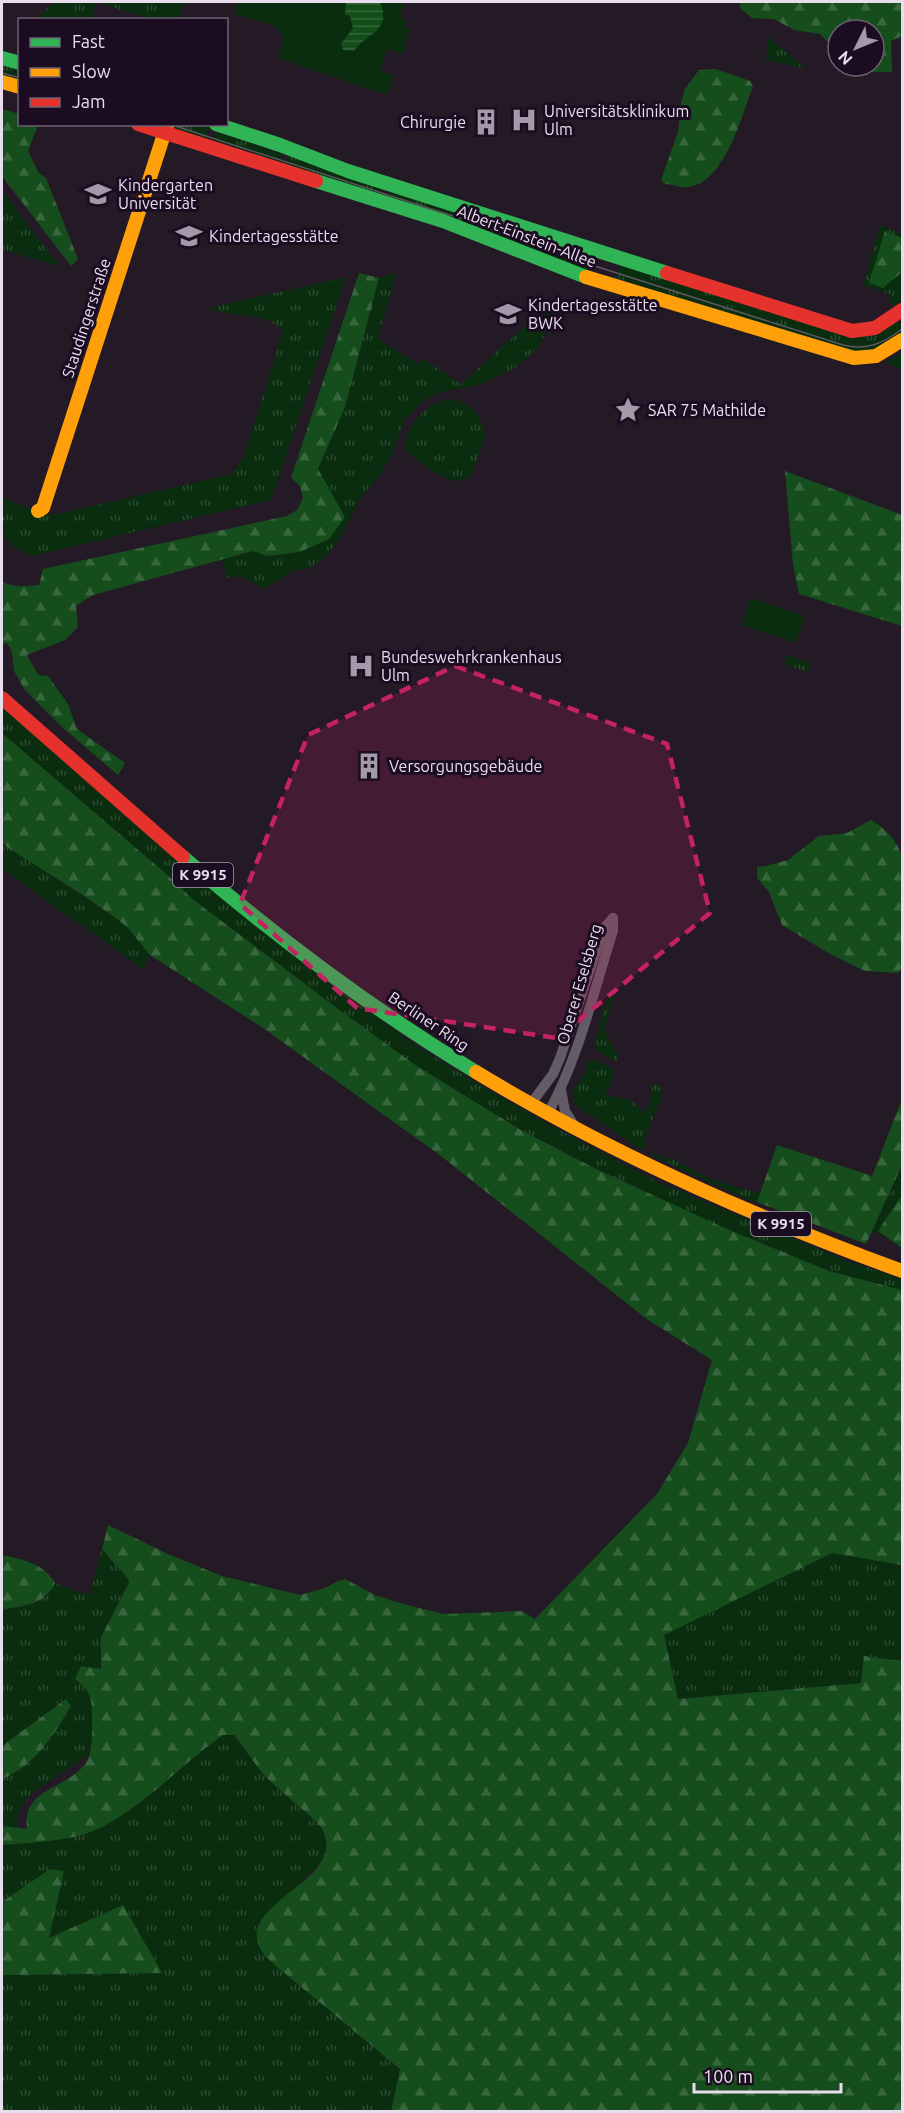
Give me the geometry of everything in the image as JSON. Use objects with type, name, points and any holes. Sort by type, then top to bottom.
[{"type":"street","points":[[2,58],[18,62]]},
{"type":"street","points":[[2,82],[18,86]]},
{"type":"street","name":"Albert-Einstein-Allee","points":[[149,126],[166,129],[452,225],[583,276],[664,299],[846,357],[859,359],[875,357],[903,340]]},
{"type":"street","name":"Albert-Einstein-Allee","points":[[222,126],[280,145],[310,159],[843,330],[858,332],[872,330],[903,310]]},
{"type":"street","name":"Staudingerstraße","points":[[38,511],[43,508],[166,129]]},
{"type":"street","name":"Berliner Ring","points":[[2,698],[64,755],[194,867],[303,954],[417,1034],[530,1105],[662,1173],[748,1211],[903,1271]]},
{"type":"street","name":"Oberer Eselsberg","points":[[530,1105],[553,1074],[604,928],[613,918],[613,931],[580,1037],[561,1090],[548,1115]]},
{"type":"street","points":[[561,1090],[565,1111],[578,1130]]},
{"type":"highlighted area","points":[[455,666],[667,744],[710,913],[557,1038],[357,1008],[240,904],[308,735]]},
{"type":"green space","points":[[54,2],[97,2],[91,18],[38,18]]},
{"type":"green space","points":[[97,2],[184,2],[178,18],[148,18]]},
{"type":"green space","points":[[238,2],[404,2],[400,17],[406,19],[405,27],[410,29],[403,54],[387,49],[380,71],[393,76],[387,95],[278,58],[284,39],[276,26],[234,14]]},
{"type":"green space","points":[[739,2],[902,2],[902,36],[891,41],[892,72],[886,72],[886,18],[826,18],[826,40],[820,34],[794,30],[774,19],[752,18],[741,9]]},
{"type":"green space","points":[[768,37],[802,65],[804,68],[766,60]]},
{"type":"green space","points":[[2,62],[18,67],[18,84],[2,79]]},
{"type":"green space","points":[[716,69],[750,81],[753,86],[730,146],[712,174],[701,183],[688,187],[665,184],[661,180],[678,132],[685,89],[699,70]]},
{"type":"green space","points":[[2,109],[18,114],[18,126],[38,126],[28,151],[38,172],[46,178],[78,259],[71,266],[2,176]]},
{"type":"green space","points":[[178,126],[210,126],[205,143],[176,130]]},
{"type":"green space","points":[[215,132],[283,154],[280,162],[213,140]]},
{"type":"green space","points":[[290,152],[383,185],[379,197],[285,168]]},
{"type":"green space","points":[[391,187],[593,253],[588,270],[387,200]]},
{"type":"green space","points":[[2,190],[59,266],[2,250]]},
{"type":"green space","points":[[880,226],[902,234],[902,300],[895,306],[888,301],[890,294],[863,285]]},
{"type":"green space","points":[[885,231],[902,238],[902,272],[883,288],[869,283]]},
{"type":"green space","points":[[621,266],[838,331],[896,319],[902,327],[902,337],[864,355],[615,278]]},
{"type":"green space","points":[[359,273],[379,278],[345,407],[318,469],[345,517],[329,539],[300,552],[267,556],[253,551],[93,595],[76,606],[78,627],[65,640],[27,655],[38,675],[48,676],[68,704],[77,729],[125,763],[118,775],[62,727],[25,690],[14,671],[12,652],[7,643],[2,645],[2,581],[15,586],[39,585],[43,569],[287,516],[297,510],[303,498],[300,486],[291,478]]},
{"type":"green space","points":[[396,273],[378,339],[419,364],[423,359],[461,384],[526,325],[529,327],[545,313],[546,307],[553,308],[555,312],[539,347],[515,368],[479,385],[440,392],[422,402],[404,421],[392,454],[379,476],[361,498],[336,544],[325,557],[309,568],[293,571],[263,589],[244,577],[227,577],[222,560],[254,551],[267,556],[300,552],[318,469],[345,407],[379,278]]},
{"type":"green space","points":[[346,277],[271,500],[32,556],[8,541],[3,527],[2,497],[22,506],[53,515],[232,474],[245,454],[281,337],[281,329],[264,319],[208,308]]},
{"type":"green space","points":[[902,352],[902,369],[885,363]]},
{"type":"green space","points":[[449,399],[469,406],[481,421],[486,435],[470,477],[457,481],[437,474],[409,454],[405,447],[408,432],[418,417],[430,406]]},
{"type":"green space","points":[[785,471],[902,515],[902,626],[799,594],[793,564]]},
{"type":"green space","points":[[751,598],[805,616],[796,643],[742,625]]},
{"type":"green space","points":[[787,655],[811,663],[808,672],[784,664]]},
{"type":"green space","points":[[2,707],[297,957],[409,1041],[548,1124],[658,1182],[845,1260],[902,1279],[902,1290],[829,1271],[727,1229],[596,1169],[521,1130],[418,1067],[191,898],[179,885],[2,733]]},
{"type":"green space","points":[[2,733],[179,885],[191,898],[418,1067],[521,1130],[596,1169],[727,1229],[829,1271],[902,1290],[902,1565],[832,1553],[664,1635],[678,1699],[861,1683],[864,1656],[902,1661],[902,2111],[391,2111],[400,2069],[277,1967],[261,1950],[257,1934],[261,1920],[272,1907],[315,1870],[324,1856],[326,1841],[318,1823],[264,1775],[234,1735],[223,1735],[143,1800],[110,1823],[84,1834],[61,1839],[2,1845],[2,1826],[27,1829],[27,1815],[31,1805],[48,1790],[79,1771],[89,1757],[92,1735],[91,1701],[88,1692],[75,1679],[81,1666],[101,1669],[101,1637],[130,1581],[102,1549],[108,1525],[168,1554],[222,1576],[300,1595],[345,1579],[375,1595],[444,1614],[522,1611],[535,1619],[657,1494],[688,1443],[712,1360],[648,1320],[441,1156],[263,1028],[150,955],[127,927],[117,919],[7,847],[2,842]]},
{"type":"green space","points":[[871,820],[890,835],[902,856],[902,968],[898,973],[865,971],[832,955],[782,925],[769,892],[757,878],[757,867],[788,860],[819,836],[847,833]]},
{"type":"green space","points":[[2,842],[127,927],[150,955],[143,969],[2,869]]},
{"type":"green space","points":[[612,990],[615,990],[604,1031],[618,1055],[617,1060],[612,1060],[594,1048],[602,1015]]},
{"type":"green space","points":[[595,1060],[614,1070],[614,1076],[605,1095],[630,1099],[645,1113],[650,1102],[652,1086],[658,1084],[663,1092],[644,1142],[646,1148],[641,1150],[578,1107],[575,1102],[573,1094],[575,1087],[589,1061]]},
{"type":"green space","points":[[902,1099],[902,1165],[866,1244],[757,1202],[777,1145],[872,1176]]},
{"type":"green space","points":[[653,1153],[667,1159],[671,1158],[711,1179],[760,1194],[757,1202],[651,1155]]},
{"type":"green space","points":[[902,1165],[902,1243],[872,1231]]},
{"type":"green space","points":[[902,1195],[902,1248],[878,1231]]},
{"type":"green space","points":[[102,1549],[130,1581],[101,1637],[101,1669],[86,1687],[92,1700],[92,1737],[89,1754],[31,1795],[20,1809],[18,1828],[2,1826],[2,1779],[32,1761],[65,1699],[2,1746],[2,1610],[39,1600],[50,1591],[55,1583],[90,1594]]},
{"type":"green space","points":[[832,1553],[902,1565],[902,1661],[864,1656],[861,1683],[678,1699],[664,1634]]},
{"type":"green space","points":[[2,1555],[25,1561],[45,1571],[55,1583],[50,1591],[33,1603],[2,1610]]},
{"type":"green space","points":[[66,1699],[71,1706],[34,1758],[2,1779],[2,1746]]},
{"type":"green space","points":[[223,1735],[234,1735],[264,1775],[320,1826],[326,1841],[325,1858],[257,1927],[259,1945],[277,1967],[400,2069],[391,2111],[2,2110],[2,1845],[73,1837],[110,1823],[144,1800]]},
{"type":"green space","points":[[50,1869],[64,1871],[49,1938],[123,1905],[162,1973],[2,1975],[2,1902]]},
{"type":"shaded area","points":[[346,2],[380,2],[383,12],[380,26],[354,51],[343,50],[341,44],[353,28],[350,16],[345,14]]},
{"type":"tram line","points":[[2,73],[18,77]]},
{"type":"tram line","points":[[175,126],[465,220],[579,261],[843,345],[860,347],[875,344],[902,329]]},
{"type":"traffic: fast","points":[[2,58],[18,62]]},
{"type":"traffic: fast","points":[[222,126],[348,171],[667,273]]},
{"type":"traffic: fast","points":[[316,181],[443,221],[586,277]]},
{"type":"traffic: fast","points":[[183,857],[325,971],[362,998],[476,1072]]},
{"type":"traffic: slow","points":[[2,82],[18,86]]},
{"type":"traffic: slow","points":[[38,511],[43,508],[167,126]]},
{"type":"traffic: slow","points":[[586,277],[854,358],[876,356],[902,340]]},
{"type":"traffic: slow","points":[[476,1072],[579,1130],[684,1182],[792,1229],[902,1271]]},
{"type":"traffic: jam","points":[[144,126],[316,181]]},
{"type":"traffic: jam","points":[[667,273],[852,331],[875,328],[902,310]]},
{"type":"traffic: jam","points":[[2,698],[183,857]]},
{"type":"place","name":"Universitätsklinikum Ulm","points":[[524,120]]},
{"type":"place","name":"Chirurgie","points":[[486,122]]},
{"type":"place","name":"Kindergarten Universität","points":[[98,194]]},
{"type":"place","name":"Kindertagesstätte","points":[[189,236]]},
{"type":"place","name":"Kindertagesstätte BWK","points":[[508,314]]},
{"type":"place","name":"SAR 75 Mathilde","points":[[628,410]]},
{"type":"place","name":"Bundeswehrkrankenhaus Ulm","points":[[361,666]]},
{"type":"place","name":"Versorgungsgebäude","points":[[369,766]]}]
